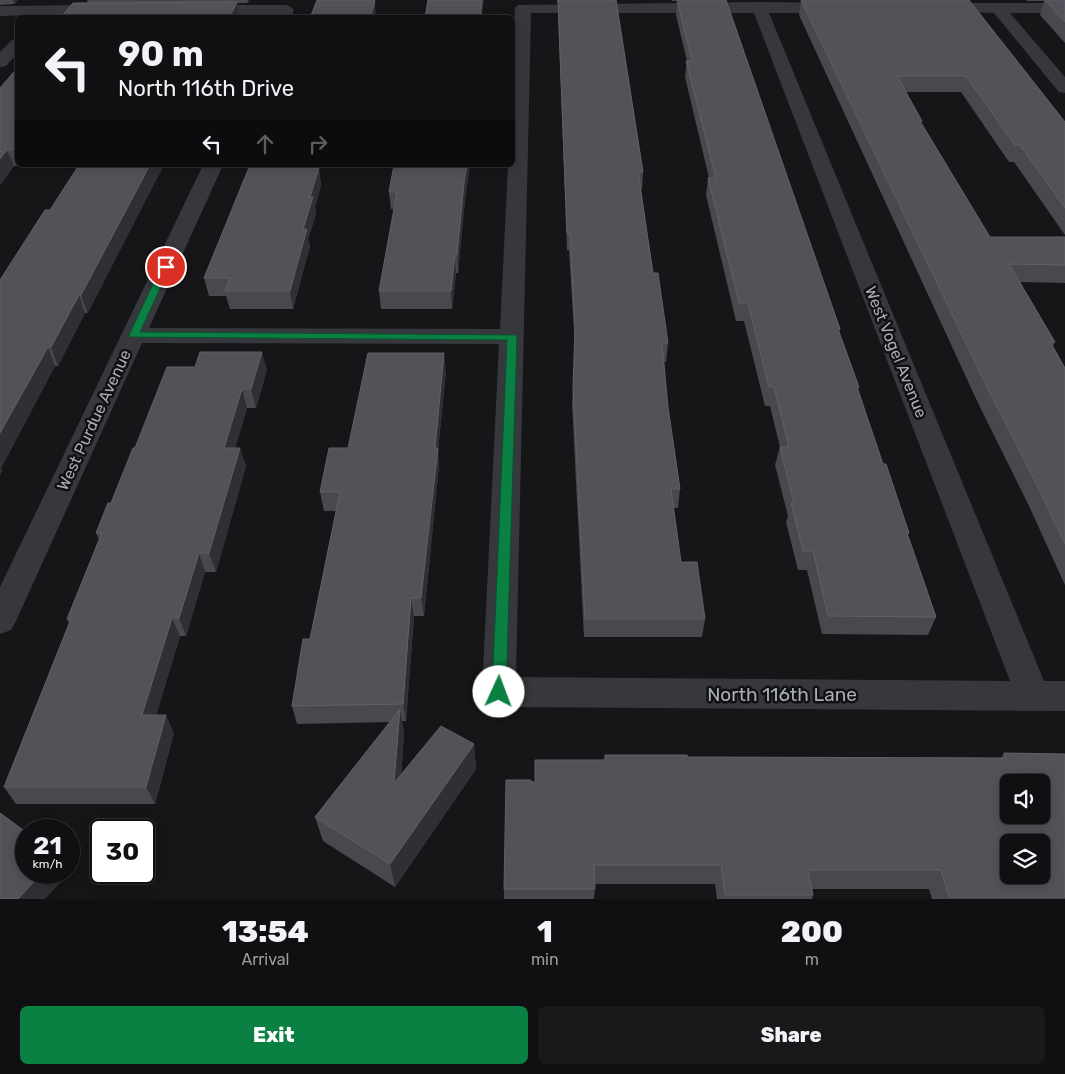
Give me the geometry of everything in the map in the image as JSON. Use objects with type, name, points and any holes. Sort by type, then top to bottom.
[{"type":"street","points":[[134,335],[512,337],[523,8],[855,8]]},
{"type":"street","name":"West Vogel Avenue","points":[[759,8],[1049,696]]},
{"type":"street","points":[[922,8],[1065,8]]},
{"type":"street","points":[[998,8],[1065,88]]},
{"type":"street","points":[[0,11],[43,14],[121,10]]},
{"type":"street","points":[[186,10],[284,14]]},
{"type":"street","points":[[0,62],[15,46]]},
{"type":"street","name":"West Purdue Avenue","points":[[0,621],[213,167]]},
{"type":"street","name":"North 116th Lane","points":[[512,337],[499,692],[1049,696]]},
{"type":"building","points":[[317,0],[375,1],[371,15],[311,15]]},
{"type":"building","points":[[428,0],[482,0],[480,15],[426,15]]},
{"type":"building","points":[[558,0],[616,0],[643,172],[638,172],[653,273],[658,273],[668,343],[662,343],[668,407],[680,489],[671,489],[681,562],[697,562],[705,619],[585,619],[573,386],[575,329],[570,233],[567,233]]},
{"type":"building","points":[[677,0],[726,0],[840,329],[838,329],[859,387],[857,387],[883,464],[886,464],[936,617],[828,616],[813,551],[803,551],[791,503],[794,503],[780,447],[789,447],[774,387],[769,387],[748,303],[739,303],[708,178],[716,178],[686,61],[692,61]]},
{"type":"building","points":[[801,0],[969,0],[1065,122],[1065,208],[1020,145],[1015,145],[966,76],[897,76],[922,121],[920,121],[990,237],[1065,237],[1065,265],[1009,264],[1055,342],[1050,342],[1065,368],[1065,544],[986,385]]},
{"type":"building","points":[[1045,0],[1065,0],[1065,22]]},
{"type":"building","points":[[237,2],[230,15],[63,15],[73,3]]},
{"type":"building","points":[[15,70],[15,148],[13,150],[7,150],[0,159],[0,88]]},
{"type":"building","points":[[78,167],[149,167],[81,295],[79,295],[51,347],[48,347],[0,433],[0,280],[45,210],[50,210]]},
{"type":"building","points":[[249,167],[319,168],[310,197],[313,197],[303,229],[307,229],[290,291],[225,291],[230,278],[204,278]]},
{"type":"building","points":[[394,167],[467,167],[451,291],[379,291],[397,192],[389,192]]},
{"type":"building","points":[[200,352],[262,352],[251,389],[242,389],[224,448],[240,448],[209,553],[199,553],[179,618],[172,618],[142,715],[166,715],[146,787],[4,787],[71,619],[67,619],[102,533],[96,533],[108,503],[111,503],[133,448],[135,448],[167,367],[195,367]]},
{"type":"building","points":[[368,353],[444,353],[435,448],[438,448],[421,598],[411,598],[403,704],[292,706],[303,639],[310,639],[340,492],[320,492],[329,448],[348,448]]},
{"type":"building","points":[[400,709],[394,783],[441,726],[474,744],[390,864],[315,817]]},
{"type":"building","points":[[1004,753],[1065,754],[1065,897],[949,897],[941,870],[808,870],[813,895],[725,895],[721,865],[594,865],[595,889],[504,889],[506,780],[530,780],[535,783],[535,760],[605,760],[605,755],[687,755],[688,757],[1006,758]]},
{"type":"building","points":[[0,813],[15,824],[15,884],[32,884],[18,899],[0,899]]},
{"type":"route","points":[[166,267],[134,335],[512,337],[499,692]]}]
